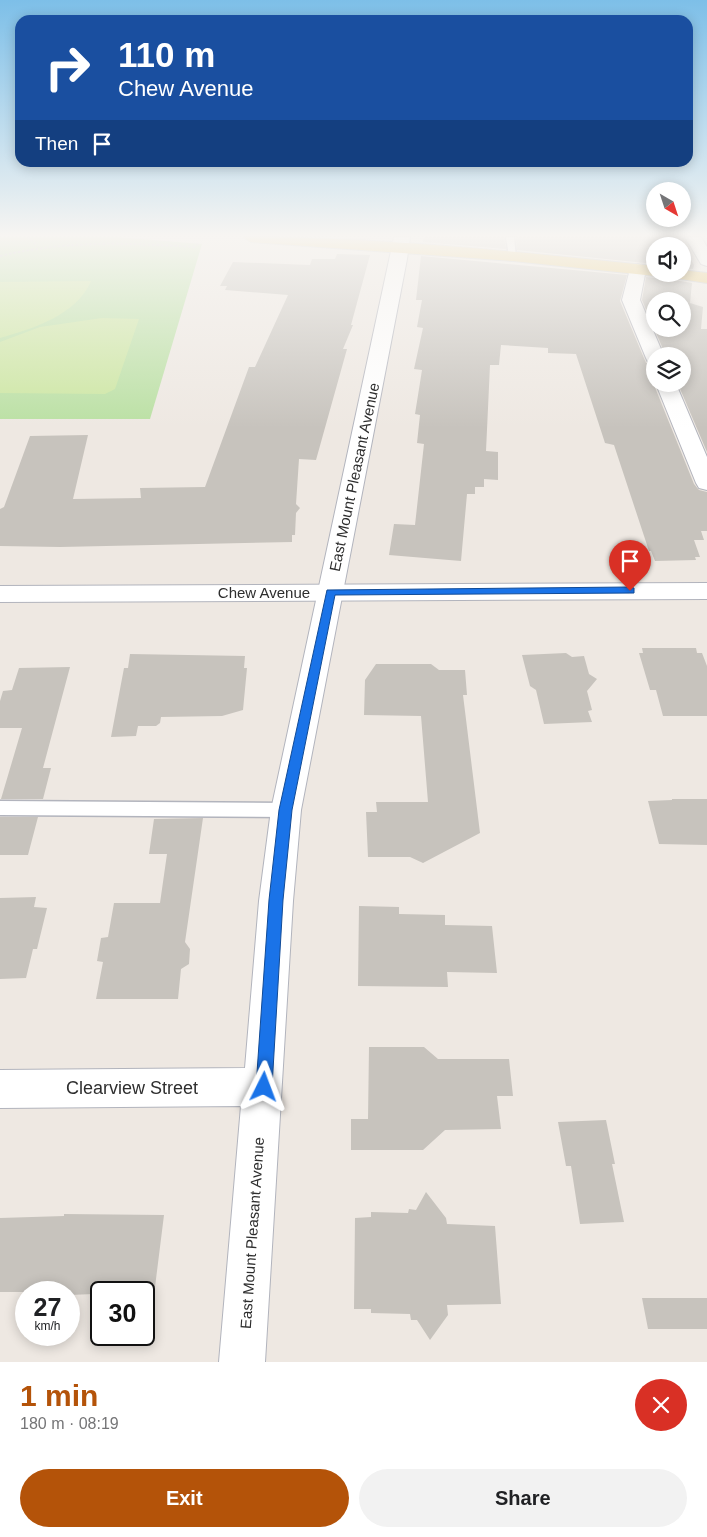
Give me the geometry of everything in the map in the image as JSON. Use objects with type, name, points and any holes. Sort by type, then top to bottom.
[{"type":"street","name":"East Mount Pleasant Avenue","points":[[242,1362],[264,1087],[276,900],[286,810],[390,301]]},
{"type":"street","points":[[631,301],[650,347]]},
{"type":"street","points":[[669,392],[707,483]]},
{"type":"street","name":"Chew Avenue","points":[[0,594],[707,590]]},
{"type":"street","name":"Clearview Street","points":[[0,1089],[264,1087]]},
{"type":"lane","points":[[0,808],[286,810]]},
{"type":"green space","points":[[0,301],[185,301],[150,419],[0,419]]},
{"type":"green space","points":[[0,301],[77,301],[52,319],[0,338]]},
{"type":"green space","points":[[102,318],[139,319],[115,389],[105,394],[0,393],[0,342],[40,327]]},
{"type":"building","points":[[285,301],[358,301],[351,325],[353,325],[343,349],[347,349],[316,460],[299,459],[296,504],[300,508],[296,513],[295,535],[292,535],[292,542],[60,547],[0,546],[0,509],[4,507],[30,436],[88,435],[73,499],[141,498],[140,488],[205,487],[249,367],[255,367]]},
{"type":"building","points":[[422,301],[620,301],[646,363],[646,392],[657,392],[694,484],[699,490],[707,492],[707,531],[701,531],[704,540],[694,540],[700,557],[695,557],[696,560],[655,561],[651,551],[649,551],[614,445],[605,443],[576,354],[548,353],[548,348],[501,345],[499,365],[490,365],[486,451],[498,452],[498,480],[484,479],[484,487],[475,487],[475,494],[467,494],[461,561],[389,555],[394,524],[415,525],[424,444],[417,443],[420,415],[415,414],[422,370],[414,369],[423,328],[417,327]]},
{"type":"building","points":[[642,301],[646,301],[646,309]]},
{"type":"building","points":[[691,303],[703,307],[701,329],[707,329],[707,452],[681,392],[691,392],[691,347],[662,347],[658,337],[691,337]]},
{"type":"building","points":[[642,648],[696,648],[697,653],[702,653],[707,666],[707,716],[663,716],[656,690],[650,690],[639,653],[643,653]]},
{"type":"building","points":[[566,653],[572,657],[584,656],[589,674],[597,679],[587,691],[592,710],[588,711],[592,722],[544,724],[536,690],[530,686],[522,655]]},
{"type":"building","points":[[130,654],[245,656],[244,668],[247,668],[243,710],[222,716],[161,717],[160,723],[156,726],[138,726],[136,736],[111,737],[124,668],[128,668]]},
{"type":"building","points":[[376,664],[431,664],[439,670],[465,670],[467,695],[463,695],[480,833],[423,863],[410,857],[368,857],[366,812],[377,812],[376,802],[428,802],[421,716],[364,715],[365,680]]},
{"type":"building","points":[[70,667],[43,768],[51,768],[43,799],[1,799],[22,728],[0,728],[0,701],[3,691],[12,690],[19,668]]},
{"type":"building","points":[[707,799],[707,845],[659,844],[648,801]]},
{"type":"building","points":[[0,817],[38,817],[28,855],[0,855]]},
{"type":"building","points":[[203,818],[185,942],[190,949],[189,964],[181,969],[178,999],[96,999],[103,962],[97,961],[101,938],[108,937],[114,903],[160,903],[167,854],[149,854],[154,819]]},
{"type":"building","points":[[36,897],[34,907],[47,908],[37,949],[33,949],[26,978],[0,979],[0,898]]},
{"type":"building","points":[[359,906],[399,907],[399,914],[445,915],[445,925],[492,926],[497,973],[447,972],[448,987],[358,986]]},
{"type":"building","points":[[369,1047],[424,1047],[438,1059],[509,1059],[513,1096],[497,1096],[501,1129],[445,1130],[423,1150],[351,1150],[351,1119],[368,1119]]},
{"type":"building","points":[[606,1120],[615,1164],[612,1164],[624,1222],[580,1224],[571,1166],[566,1166],[558,1122]]},
{"type":"building","points":[[426,1192],[446,1218],[447,1224],[495,1226],[501,1304],[447,1305],[448,1315],[430,1340],[417,1320],[411,1320],[410,1314],[371,1313],[371,1309],[354,1309],[355,1218],[371,1217],[371,1212],[408,1213],[409,1209],[416,1210]]},
{"type":"building","points":[[64,1214],[164,1215],[155,1287],[155,1281],[90,1281],[90,1294],[80,1295],[80,1281],[15,1281],[15,1292],[0,1292],[0,1218],[64,1216]]},
{"type":"building","points":[[642,1298],[707,1298],[707,1329],[648,1329]]},
{"type":"route","points":[[264,1087],[280,854],[294,765],[330,592],[630,591]]}]
